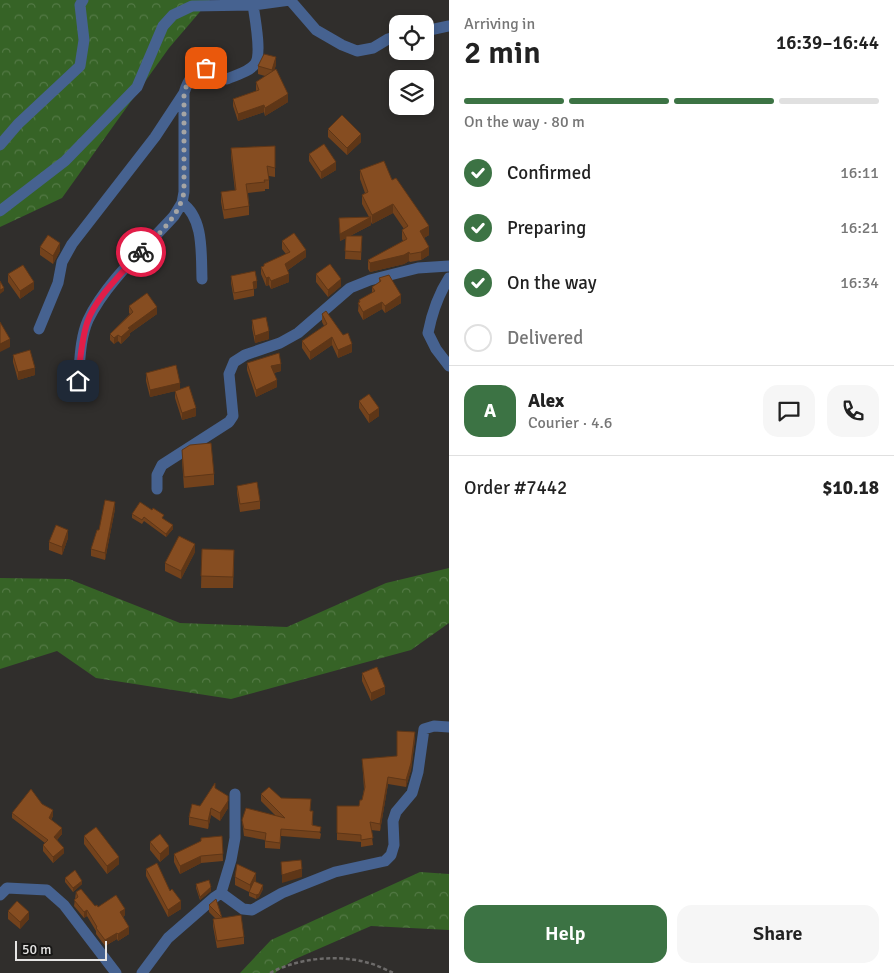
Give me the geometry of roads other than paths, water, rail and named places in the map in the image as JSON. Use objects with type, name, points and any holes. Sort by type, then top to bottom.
[{"type":"street","points":[[0,145],[18,124],[80,66],[84,40],[80,6],[82,0]]},
{"type":"street","points":[[0,211],[65,160],[137,87],[163,26],[173,15],[192,6],[254,5],[290,0],[316,30],[342,46],[358,50],[373,48],[389,39]]},
{"type":"street","points":[[39,328],[58,283],[62,262],[72,244],[154,137],[184,93],[188,81],[206,68],[227,79],[249,69],[256,63],[258,55],[254,5]]},
{"type":"street","points":[[434,29],[449,26]]},
{"type":"street","points":[[78,381],[82,343],[88,321],[107,289],[174,216],[182,203],[184,192],[184,93]]},
{"type":"street","points":[[182,203],[190,208],[200,235],[202,279]]},
{"type":"street","points":[[157,489],[157,475],[162,465],[229,422],[233,416],[229,374],[234,362],[280,343],[298,333],[350,288],[370,280],[418,268],[449,266]]},
{"type":"street","points":[[449,278],[441,290],[432,312],[428,333],[449,366]]},
{"type":"street","points":[[221,893],[243,909],[252,910],[282,893],[335,872],[385,861],[391,855],[394,846],[393,821],[396,812],[412,793],[418,772],[424,729],[434,726],[449,727]]},
{"type":"street","points":[[142,973],[168,938],[221,893],[231,860],[236,794]]},
{"type":"street","points":[[0,894],[7,888],[48,890],[64,905],[116,973]]}]
